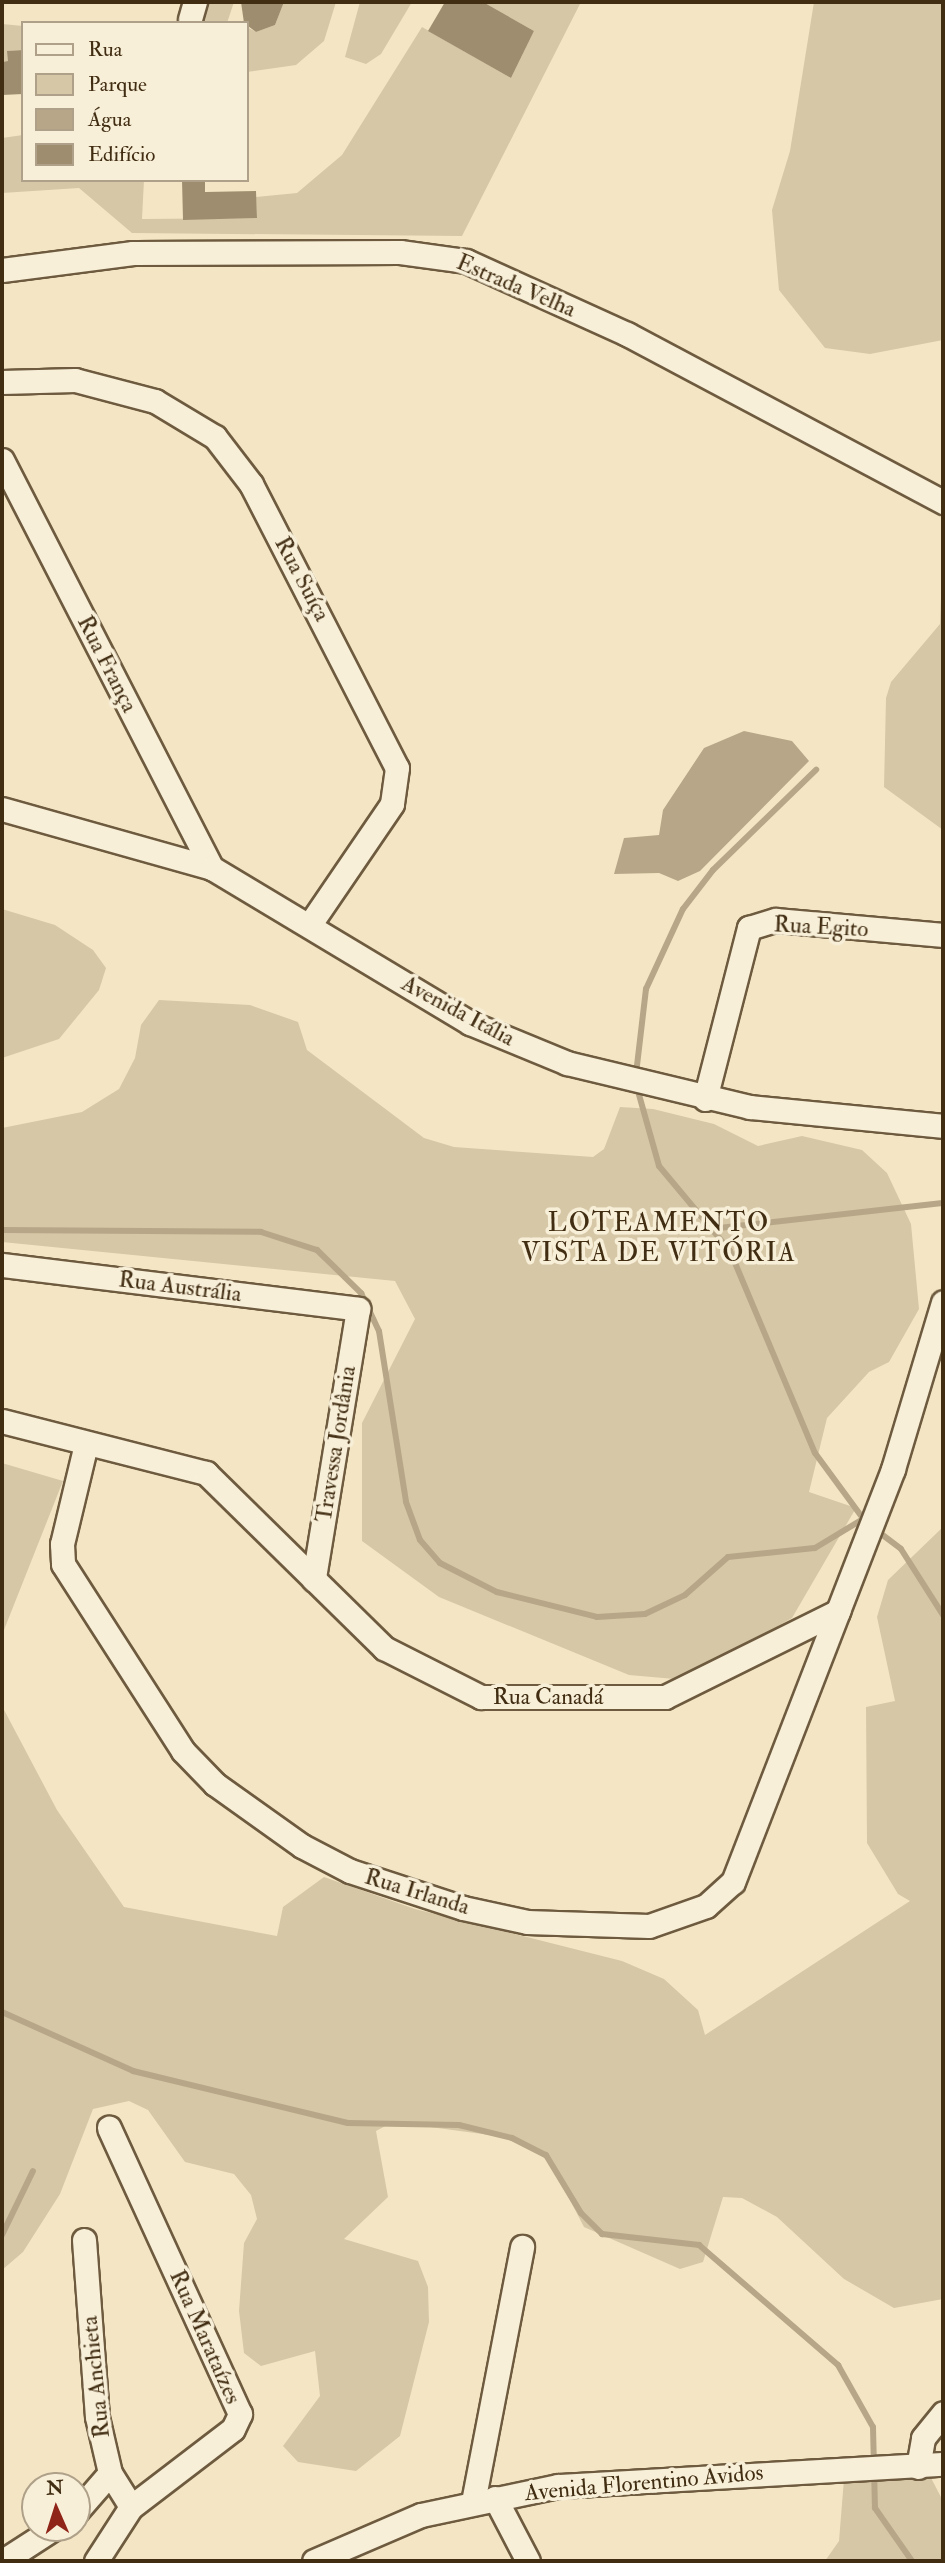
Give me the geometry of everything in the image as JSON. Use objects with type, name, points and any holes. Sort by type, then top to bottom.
[{"type":"street","name":"Estrada Velha","points":[[2,270],[133,253],[400,252],[466,261],[627,334],[943,502]]},
{"type":"street","name":"Rua Suíça","points":[[2,382],[75,380],[155,401],[215,437],[251,484],[397,768],[391,804],[310,924]]},
{"type":"street","name":"Rua França","points":[[2,460],[212,868]]},
{"type":"street","name":"Avenida Itália","points":[[2,809],[212,868],[501,1038],[705,1099],[943,1126]]},
{"type":"street","name":"Rua Egito","points":[[705,1099],[749,928],[776,920],[943,935]]},
{"type":"street","name":"Rua Austrália","points":[[2,1265],[358,1309]]},
{"type":"street","points":[[838,1611],[893,1469],[943,1302]]},
{"type":"street","name":"Travessa Jordânia","points":[[314,1579],[358,1309]]},
{"type":"street","name":"Rua Canadá","points":[[2,1421],[206,1473],[384,1648],[481,1697],[665,1697],[838,1611]]},
{"type":"street","name":"Rua Irlanda","points":[[86,1444],[62,1544],[63,1564],[183,1751],[215,1784],[302,1846],[350,1871],[463,1908],[527,1922],[649,1926],[706,1906],[733,1882],[838,1611]]},
{"type":"street","name":"Rua Marataízes","points":[[96,2561],[131,2507],[233,2429],[240,2414],[109,2128]]},
{"type":"street","name":"Rua Anchieta","points":[[84,2240],[97,2417],[110,2473],[131,2507]]},
{"type":"street","points":[[522,2247],[484,2500],[528,2561]]},
{"type":"street","points":[[907,2468],[923,2438],[943,2413]]},
{"type":"street","name":"Avenida Florentino Avidos","points":[[319,2560],[386,2527],[484,2500],[620,2480],[907,2468],[943,2464]]},
{"type":"street","points":[[91,2495],[110,2473]]},
{"type":"street","points":[[3,2561],[32,2542]]},
{"type":"green space","points":[[202,2],[234,2],[228,21],[197,21]]},
{"type":"green space","points":[[284,2],[336,2],[324,41],[296,65],[248,72],[248,28],[256,32],[275,25]]},
{"type":"green space","points":[[360,2],[412,2],[381,54],[366,64],[345,57]]},
{"type":"green space","points":[[483,2],[581,2],[462,236],[132,233],[79,188],[2,193],[2,138],[21,135],[21,182],[144,182],[142,219],[257,218],[256,197],[297,193],[342,155],[422,27],[511,78],[534,31]]},
{"type":"green space","points":[[814,2],[943,2],[943,340],[870,354],[825,348],[779,290],[772,210],[790,151]]},
{"type":"green space","points":[[2,24],[21,26],[21,50],[8,51],[8,61],[2,62]]},
{"type":"green space","points":[[941,596],[943,830],[884,787],[886,698],[891,682],[940,624]]},
{"type":"green space","points":[[2,909],[55,925],[93,950],[106,968],[99,990],[59,1039],[2,1058]]},
{"type":"green space","points":[[159,1000],[250,1005],[298,1022],[307,1050],[424,1138],[454,1147],[593,1157],[604,1149],[620,1107],[653,1109],[714,1124],[758,1146],[802,1136],[862,1150],[887,1173],[911,1224],[919,1309],[889,1362],[869,1372],[827,1418],[809,1492],[856,1508],[792,1618],[686,1680],[629,1675],[439,1597],[362,1541],[362,1423],[415,1319],[395,1281],[2,1242],[2,1128],[82,1112],[119,1089],[135,1058],[141,1025]]},
{"type":"green space","points":[[2,1463],[63,1481],[2,1635]]},
{"type":"green space","points":[[943,1527],[943,2299],[894,2308],[844,2279],[777,2217],[742,2198],[723,2197],[703,2262],[680,2269],[584,2227],[549,2160],[519,2139],[393,2122],[376,2131],[388,2197],[344,2239],[418,2261],[428,2287],[429,2322],[400,2436],[356,2471],[298,2462],[283,2446],[320,2396],[315,2351],[261,2366],[244,2353],[239,2311],[244,2243],[257,2219],[251,2195],[234,2174],[185,2162],[148,2110],[129,2101],[93,2109],[60,2194],[23,2252],[2,2270],[2,1706],[57,1810],[124,1907],[277,1936],[283,1907],[324,1877],[415,1909],[622,1961],[664,1979],[698,2010],[705,2035],[910,1901],[898,1894],[867,1843],[866,1707],[895,1701],[877,1617],[888,1580]]},
{"type":"green space","points":[[930,2476],[943,2501],[943,2561],[825,2561],[839,2541],[844,2479]]},
{"type":"water","points":[[744,731],[792,741],[809,761],[700,871],[678,881],[659,873],[614,874],[624,838],[659,835],[663,810],[704,748]]},
{"type":"building","points":[[241,2],[284,2],[275,25],[256,32],[248,26],[248,21],[244,21]]},
{"type":"building","points":[[445,2],[483,2],[534,31],[511,78],[428,31]]},
{"type":"building","points":[[21,50],[21,94],[2,95],[2,62],[8,61],[7,51]]},
{"type":"building","points":[[182,182],[205,182],[205,192],[256,191],[257,218],[183,220]]},
{"type":"waterway","points":[[636,1074],[646,989],[683,909],[713,870],[816,770]]},
{"type":"waterway","points":[[636,1084],[659,1166],[730,1251],[815,1453],[865,1521]]},
{"type":"waterway","points":[[710,1229],[943,1203]]},
{"type":"waterway","points":[[2,1230],[261,1232],[317,1250],[361,1293],[379,1331],[406,1502],[420,1540],[440,1563],[497,1592],[597,1617],[645,1614],[685,1595],[728,1557],[815,1548],[863,1519]]},
{"type":"waterway","points":[[876,1530],[901,1549],[943,1615]]},
{"type":"waterway","points":[[2,2012],[133,2071],[348,2123],[459,2125],[512,2138],[546,2155],[581,2213],[602,2234],[699,2245],[838,2365],[873,2427],[875,2508],[912,2561]]},
{"type":"waterway","points":[[2,2235],[33,2171]]},
{"type":"district","name":"LOTEAMENTO VISTA DE VITÓRIA","points":[[659,1239]]}]
